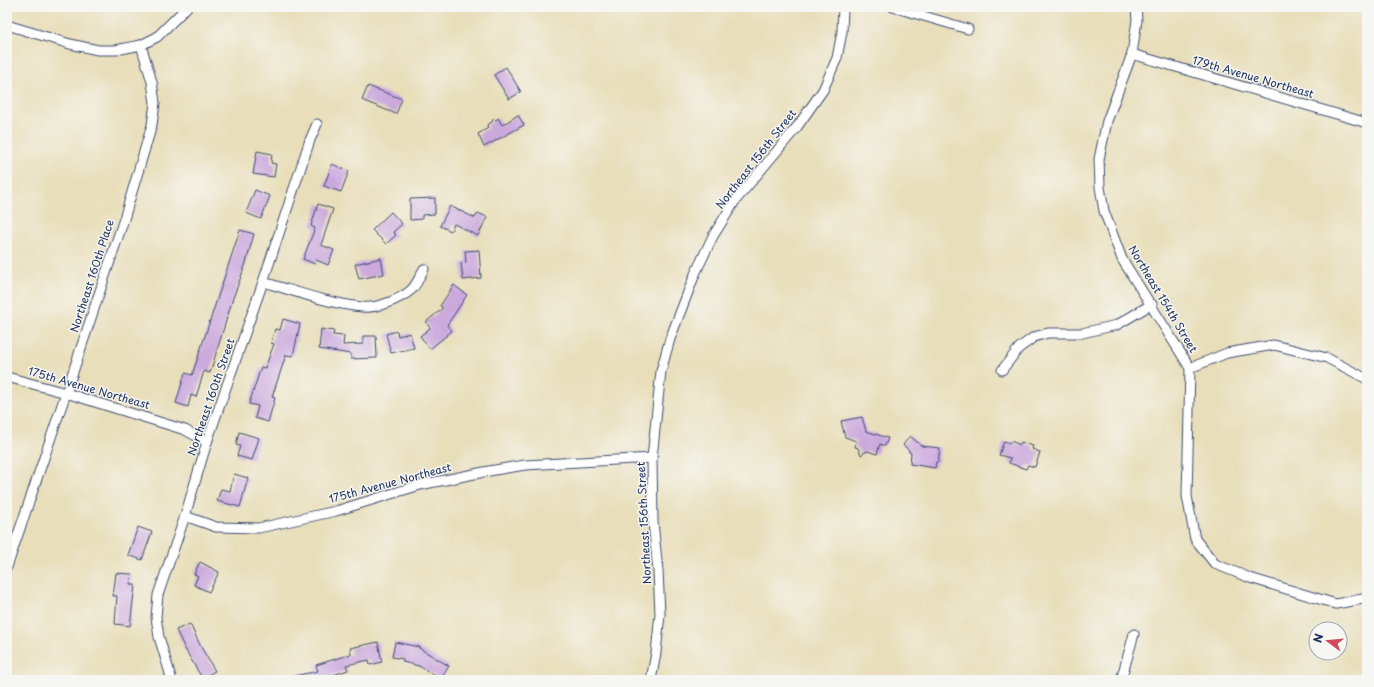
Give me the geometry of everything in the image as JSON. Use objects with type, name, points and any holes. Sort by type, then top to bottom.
[{"type":"street","points":[[7,25],[70,44],[98,50],[116,50],[141,45],[157,37],[187,7]]},
{"type":"street","name":"Northeast 156th Street","points":[[651,680],[656,653],[660,614],[658,571],[653,522],[652,458],[662,371],[670,339],[695,274],[713,236],[735,201],[797,127],[823,90],[836,58],[842,32],[843,7]]},
{"type":"street","points":[[893,7],[968,29]]},
{"type":"street","name":"Northeast 154th Street","points":[[1136,7],[1137,20],[1132,54],[1107,121],[1099,159],[1100,187],[1104,211],[1122,259],[1152,304],[1190,368],[1187,496],[1195,539],[1215,564],[1250,578],[1336,604],[1362,599]]},
{"type":"street","name":"Northeast 160th Place","points":[[7,567],[124,219],[152,125],[155,103],[152,82],[141,45]]},
{"type":"street","name":"179th Avenue Northeast","points":[[1132,54],[1367,123]]},
{"type":"street","name":"Northeast 160th Street","points":[[171,679],[159,637],[156,617],[158,595],[185,516],[207,442],[263,282],[308,146],[317,124]]},
{"type":"street","points":[[263,282],[327,300],[364,308],[396,300],[412,289],[424,269]]},
{"type":"street","points":[[1002,370],[1019,348],[1034,337],[1048,334],[1082,333],[1116,325],[1152,304]]},
{"type":"street","points":[[1190,368],[1227,353],[1274,346],[1327,358],[1367,379]]},
{"type":"street","name":"175th Avenue Northeast","points":[[7,377],[66,393],[184,430],[207,442]]},
{"type":"street","name":"175th Avenue Northeast","points":[[185,516],[216,527],[259,528],[336,510],[420,485],[488,471],[525,465],[652,458]]},
{"type":"street","points":[[1121,680],[1134,634]]},
{"type":"building","points":[[506,67],[521,92],[509,99],[494,75]]},
{"type":"building","points":[[368,86],[402,99],[396,114],[362,100]]},
{"type":"building","points":[[518,115],[524,125],[484,147],[478,134],[488,128],[487,125],[492,122],[493,119],[496,120],[498,118],[502,125]]},
{"type":"building","points":[[257,151],[272,154],[271,163],[276,164],[274,177],[253,174]]},
{"type":"building","points":[[332,164],[349,171],[341,192],[324,186]]},
{"type":"building","points":[[255,190],[270,196],[261,219],[246,213]]},
{"type":"building","points":[[435,198],[435,214],[422,215],[422,219],[410,220],[410,199]]},
{"type":"building","points":[[318,204],[333,209],[321,245],[334,250],[328,265],[316,260],[315,264],[303,259],[315,228],[311,226]]},
{"type":"building","points":[[450,206],[475,218],[478,213],[487,217],[478,236],[454,224],[451,231],[440,226]]},
{"type":"building","points":[[391,212],[402,224],[393,232],[396,235],[386,244],[372,230]]},
{"type":"building","points":[[240,230],[254,234],[245,266],[233,298],[210,373],[204,371],[196,397],[191,395],[188,407],[176,403],[185,373],[192,375]]},
{"type":"building","points":[[479,250],[481,278],[463,280],[461,263],[466,262],[465,251]]},
{"type":"building","points":[[381,258],[384,274],[359,279],[355,264]]},
{"type":"building","points":[[454,285],[467,295],[447,325],[452,331],[430,349],[420,336],[430,328],[426,322],[443,308],[440,306]]},
{"type":"building","points":[[283,319],[300,324],[293,356],[286,355],[272,397],[275,398],[268,422],[255,418],[258,406],[249,404],[261,367],[265,368],[274,344],[271,343],[275,329],[280,330]]},
{"type":"building","points":[[321,329],[334,331],[333,335],[344,336],[343,345],[363,344],[363,336],[376,336],[377,358],[351,359],[351,354],[319,349]]},
{"type":"building","points":[[397,331],[398,336],[410,333],[414,348],[391,353],[386,334]]},
{"type":"building","points":[[862,417],[866,431],[888,438],[885,446],[880,444],[877,454],[867,451],[861,455],[858,448],[855,447],[856,441],[845,437],[841,421]]},
{"type":"building","points":[[239,432],[259,438],[252,460],[237,456],[240,446],[236,445]]},
{"type":"building","points":[[910,436],[922,446],[940,448],[938,462],[936,462],[935,468],[910,464],[911,453],[903,445]]},
{"type":"building","points":[[1004,441],[1010,443],[1011,441],[1020,445],[1021,442],[1033,446],[1032,449],[1040,452],[1035,467],[1028,465],[1026,469],[1009,463],[1010,458],[999,455]]},
{"type":"building","points":[[234,474],[248,478],[240,507],[217,501],[221,489],[230,491]]},
{"type":"building","points":[[138,527],[152,532],[142,560],[128,555]]},
{"type":"building","points":[[200,562],[219,572],[209,592],[194,585],[198,576],[194,574]]},
{"type":"building","points":[[116,573],[132,574],[130,584],[135,585],[130,626],[115,624],[117,596],[113,596]]},
{"type":"building","points":[[190,624],[215,671],[202,678],[176,630]]},
{"type":"building","points":[[378,642],[382,662],[370,665],[369,660],[346,665],[348,670],[319,680],[294,680],[294,676],[318,671],[316,665],[351,654],[350,648]]},
{"type":"building","points":[[395,642],[419,647],[449,666],[441,679],[419,666],[403,662],[403,659],[392,657]]}]
